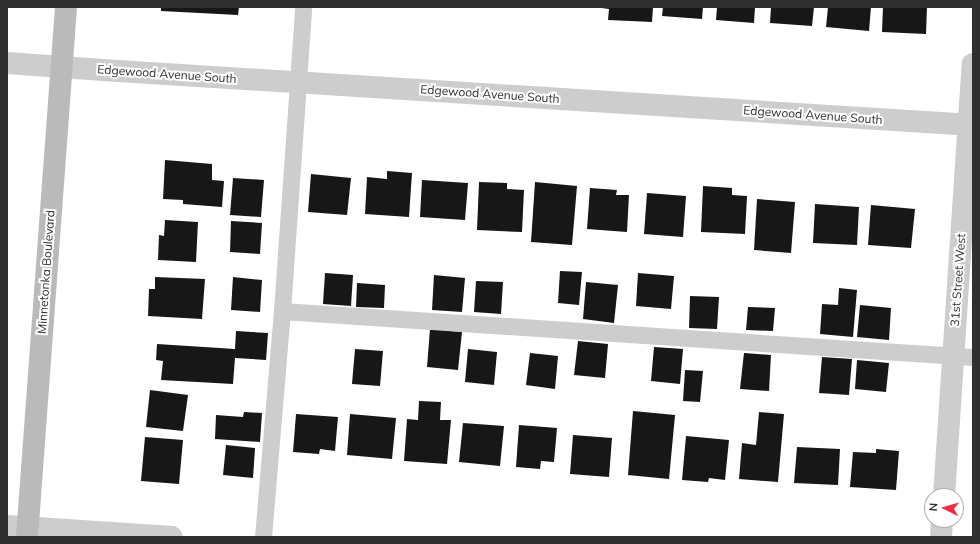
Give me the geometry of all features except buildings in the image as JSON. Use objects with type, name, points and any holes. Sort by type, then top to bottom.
[{"type":"main road","name":"Minnetonka Boulevard","points":[[20,530],[66,7]]},
{"type":"street","name":"Edgewood Avenue South","points":[[7,63],[970,124]]},
{"type":"street","name":"31st Street West","points":[[945,488],[963,357],[973,64]]},
{"type":"street","points":[[20,530],[172,537]]},
{"type":"lane","points":[[262,537],[282,311],[303,7]]},
{"type":"lane","points":[[282,311],[963,357]]}]
